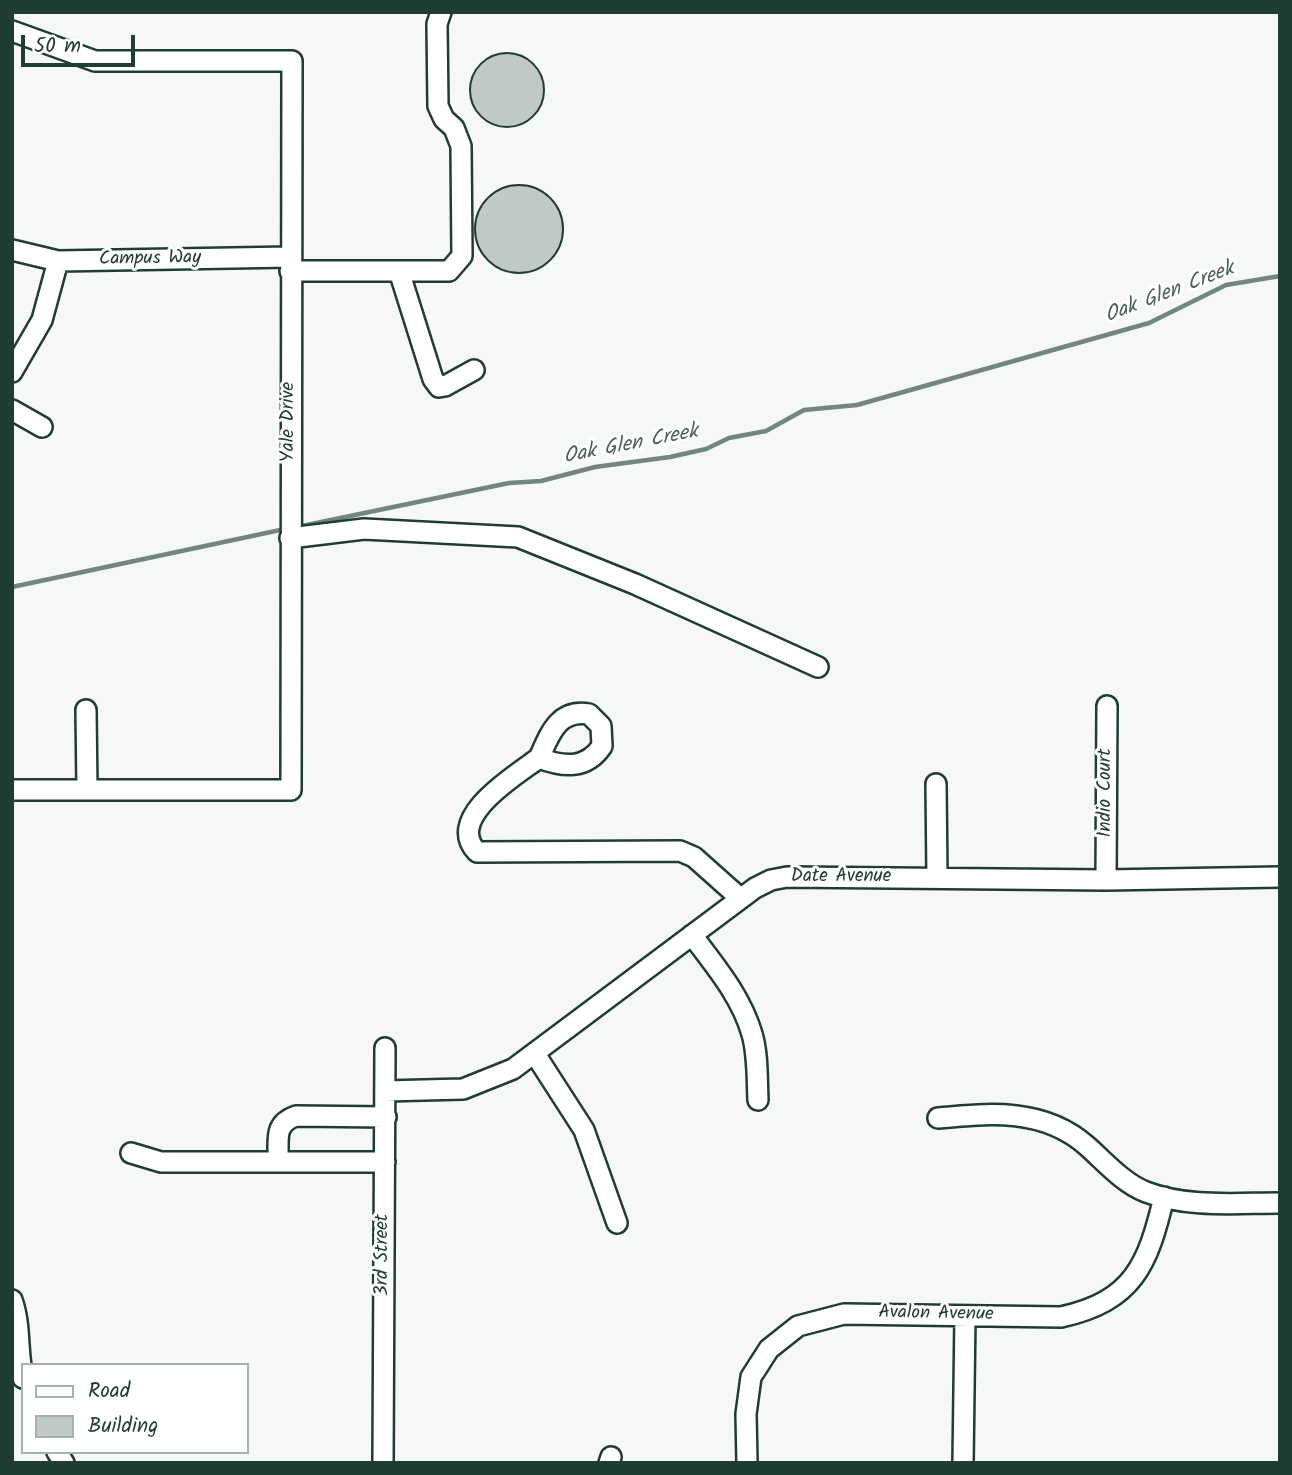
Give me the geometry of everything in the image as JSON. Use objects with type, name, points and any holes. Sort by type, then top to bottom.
[{"type":"street","name":"Campus Way","points":[[12,250],[58,261],[290,264],[399,271],[449,271],[462,256],[461,146],[454,128],[444,119],[438,106],[437,24],[441,12]]},
{"type":"street","name":"Yale Drive","points":[[12,31],[95,61],[292,61],[290,790],[12,790]]},
{"type":"street","points":[[12,372],[42,320],[58,261]]},
{"type":"street","points":[[399,271],[433,379],[439,387],[474,370]]},
{"type":"street","points":[[12,410],[42,427]]},
{"type":"street","points":[[290,538],[363,530],[518,537],[625,580],[818,667]]},
{"type":"street","name":"Indio Court","points":[[1106,880],[1107,706]]},
{"type":"street","points":[[86,710],[87,790]]},
{"type":"street","points":[[539,758],[475,811],[469,832],[472,847],[477,852],[680,851],[694,857],[740,898]]},
{"type":"street","points":[[936,785],[937,878]]},
{"type":"street","name":"Date Avenue","points":[[385,1091],[463,1088],[513,1069],[740,898],[771,880],[787,877],[1106,880],[1280,877]]},
{"type":"street","points":[[692,935],[733,990],[753,1035],[758,1100]]},
{"type":"street","name":"3rd Street","points":[[383,1463],[385,1048]]},
{"type":"street","points":[[535,1054],[583,1130],[599,1166],[617,1223]]},
{"type":"street","points":[[938,1118],[1009,1114],[1028,1116],[1072,1133],[1126,1181],[1144,1191],[1164,1197],[1218,1204],[1280,1203]]},
{"type":"street","points":[[278,1161],[279,1127],[284,1120],[296,1116],[386,1117]]},
{"type":"street","points":[[131,1153],[161,1162],[385,1162]]},
{"type":"street","name":"Avalon Avenue","points":[[747,1463],[746,1414],[751,1377],[781,1336],[798,1326],[828,1316],[1061,1317],[1100,1306],[1127,1286],[1148,1257],[1164,1197]]},
{"type":"street","points":[[12,1300],[17,1313],[21,1368]]},
{"type":"street","points":[[963,1463],[965,1316]]},
{"type":"building","points":[[500,53],[514,53],[528,59],[538,69],[544,90],[538,111],[528,121],[514,127],[500,127],[486,121],[476,111],[470,97],[470,83],[476,69],[486,59]]},
{"type":"building","points":[[510,185],[528,185],[544,192],[556,204],[563,220],[563,238],[556,254],[544,266],[528,273],[510,273],[494,266],[482,254],[475,238],[475,220],[482,204],[494,192]]},
{"type":"waterway","name":"Oak Glen Creek","points":[[297,527],[509,483],[541,481],[595,467],[670,457],[706,449],[729,438],[766,431],[804,410],[857,405],[1149,323],[1226,285],[1280,276]]},
{"type":"waterway","name":"Oak Glen Creek","points":[[12,587],[285,529]]}]
